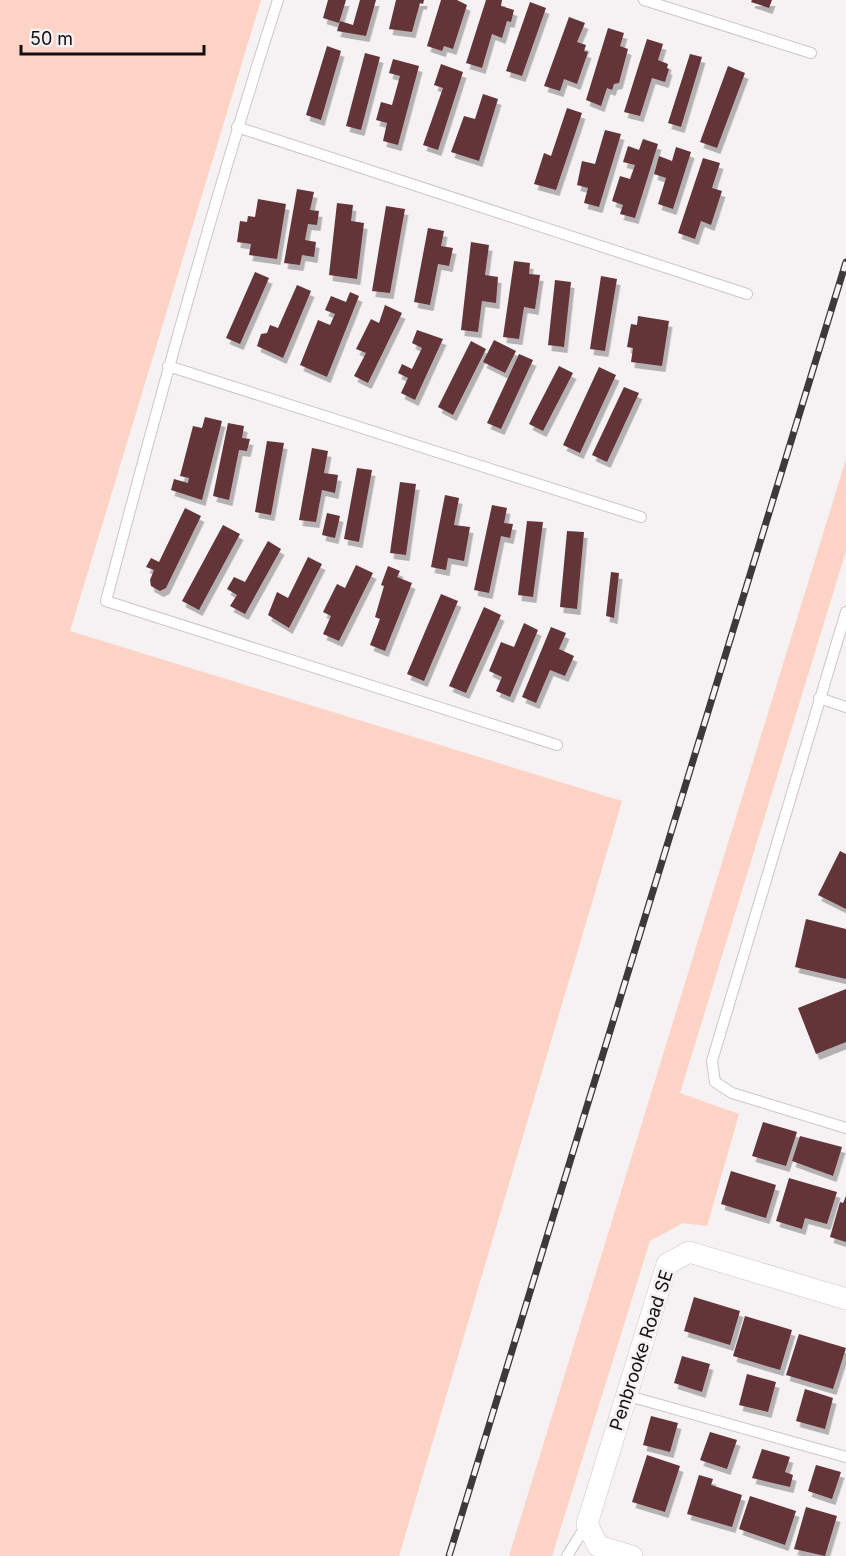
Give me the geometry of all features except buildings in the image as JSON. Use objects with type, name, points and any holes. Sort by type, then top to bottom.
[{"type":"street","name":"Penbrooke Road SE","points":[[587,1524],[667,1264],[689,1252],[846,1299]]},
{"type":"street","points":[[587,1524],[598,1546],[632,1556]]},
{"type":"lane","points":[[278,0],[237,127],[168,366],[106,601],[557,745]]},
{"type":"lane","points":[[644,0],[811,53]]},
{"type":"lane","points":[[237,127],[747,294]]},
{"type":"lane","points":[[168,366],[641,517]]},
{"type":"lane","points":[[846,612],[712,1061],[715,1082],[732,1093],[846,1128]]},
{"type":"lane","points":[[819,698],[846,707]]},
{"type":"lane","points":[[625,1395],[846,1457]]},
{"type":"lane","points":[[567,1556],[587,1524]]},
{"type":"shaded area","points":[[0,0],[261,0],[70,631],[622,801],[399,1556],[0,1556]]},
{"type":"shaded area","points":[[846,459],[846,551],[680,1093],[739,1114],[707,1226],[683,1223],[650,1241],[552,1556],[509,1556]]},
{"type":"railway","points":[[449,1556],[846,262]]}]
